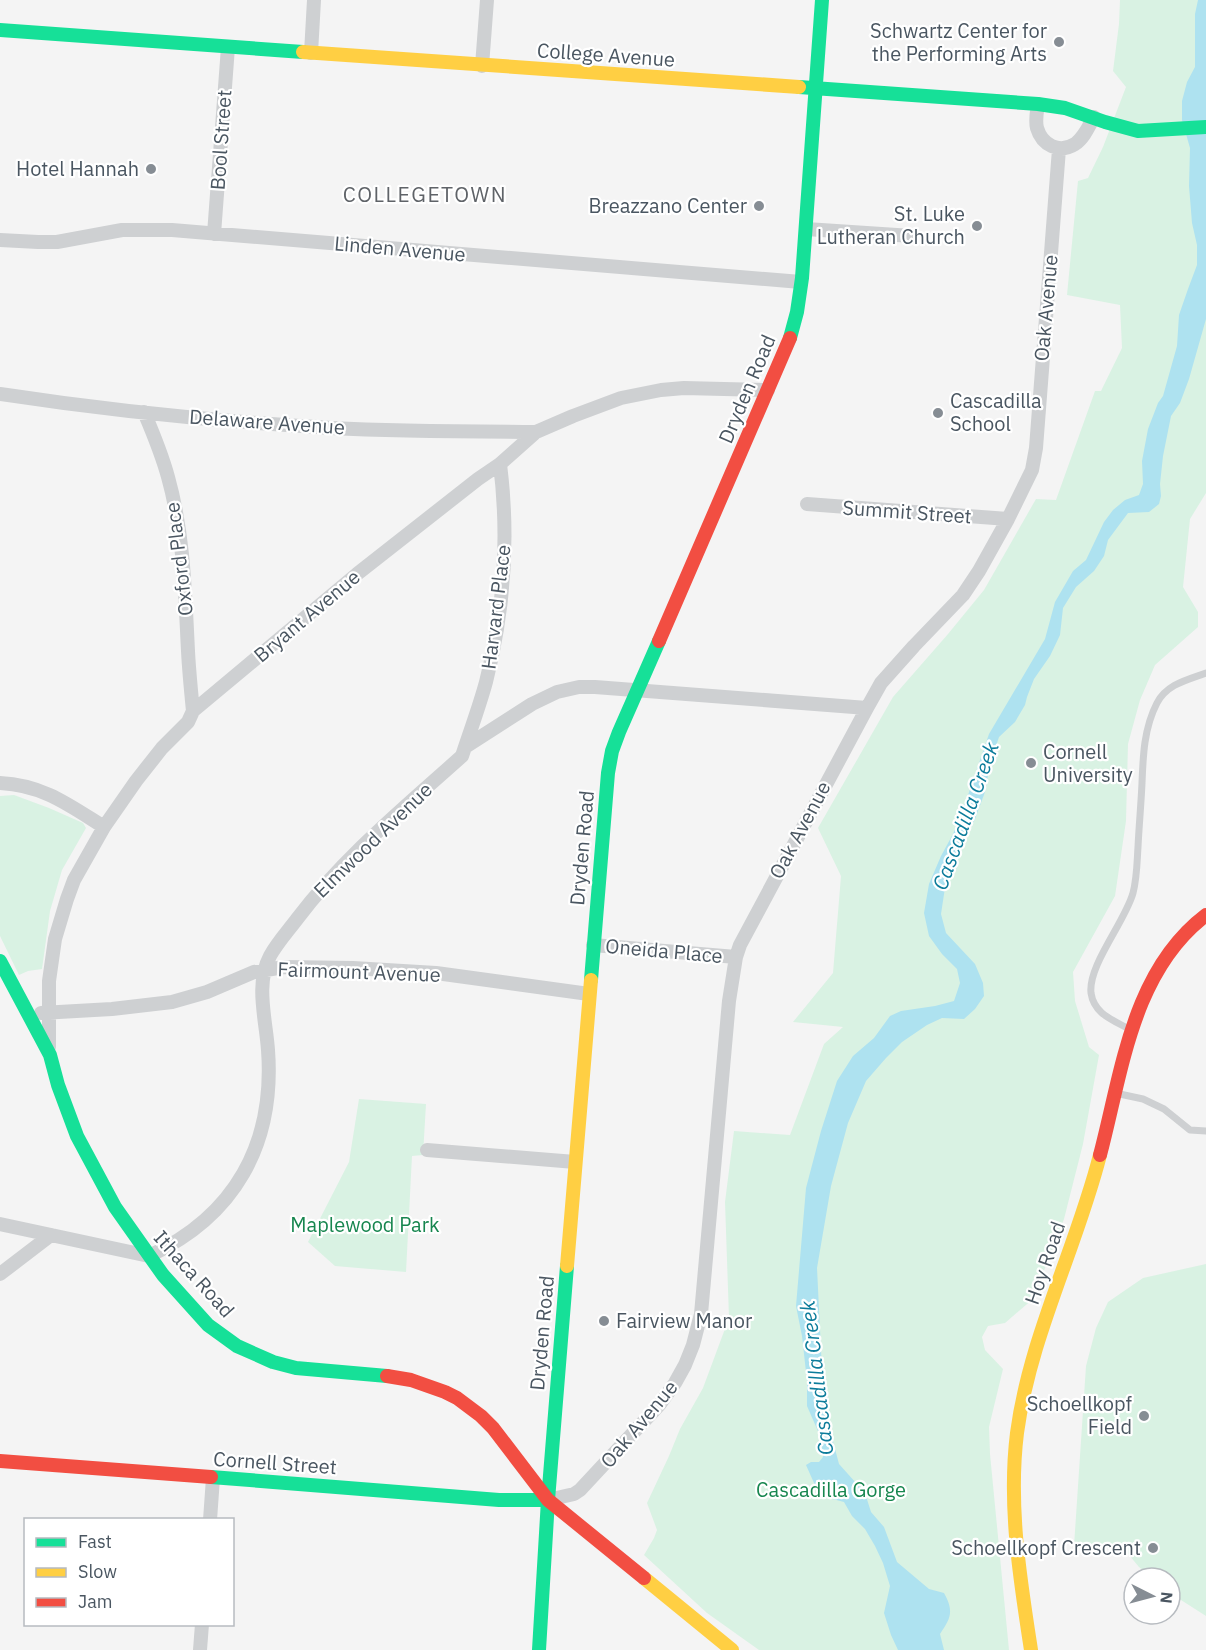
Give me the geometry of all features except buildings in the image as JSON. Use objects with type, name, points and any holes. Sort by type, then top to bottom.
[{"type":"street","points":[[311,53],[314,0]]},
{"type":"street","points":[[482,66],[487,0]]},
{"type":"street","name":"Dryden Road","points":[[539,1650],[548,1500],[575,1162],[608,774],[612,750],[795,326],[806,229],[822,0]]},
{"type":"street","name":"College Avenue","points":[[0,30],[1038,104],[1065,108],[1138,131],[1206,127]]},
{"type":"street","name":"Bool Street","points":[[214,234],[228,47]]},
{"type":"street","points":[[1038,104],[1036,123],[1041,136],[1059,149],[1070,147],[1078,142],[1088,130],[1094,117]]},
{"type":"street","name":"Oak Avenue","points":[[548,1500],[574,1494],[591,1480],[660,1404],[685,1365],[701,1314],[729,1001],[736,957],[746,931],[881,683],[963,595],[979,572],[1032,470],[1036,448],[1059,149]]},
{"type":"street","name":"Linden Avenue","points":[[0,240],[57,242],[139,229],[801,282]]},
{"type":"street","points":[[806,229],[912,236]]},
{"type":"street","name":"Bryant Avenue","points":[[50,1055],[49,981],[55,939],[74,880],[104,826],[162,748],[188,722],[193,711],[357,574],[500,464],[536,432],[621,398],[661,390],[684,388],[768,390]]},
{"type":"street","name":"Delaware Avenue","points":[[0,394],[206,419],[380,430],[536,432]]},
{"type":"street","name":"Oxford Place","points":[[144,412],[157,442],[168,478],[179,530],[193,711]]},
{"type":"street","name":"Harvard Place","points":[[465,747],[486,682],[496,635],[506,538],[504,491],[500,464]]},
{"type":"street","name":"Summit Street","points":[[807,504],[1008,519]]},
{"type":"street","name":"Elmwood Avenue","points":[[149,1256],[168,1247],[197,1227],[217,1208],[232,1191],[254,1154],[264,1123],[269,1078],[262,993],[264,970],[275,948],[317,892],[372,836],[462,756],[465,747],[532,704],[557,692],[579,687],[867,708]]},
{"type":"street","points":[[0,783],[29,786],[44,792],[104,826]]},
{"type":"street","name":"Hoy Road","points":[[1031,1650],[1015,1530],[1015,1471],[1021,1409],[1035,1351],[1104,1146],[1120,1066],[1132,1030],[1150,985],[1164,961],[1179,939],[1206,915]]},
{"type":"street","name":"Oneida Place","points":[[593,945],[736,957]]},
{"type":"street","name":"Ithaca Road","points":[[0,961],[50,1055],[58,1085],[77,1136],[115,1207],[163,1275],[208,1325],[237,1346],[273,1362],[297,1368],[411,1380],[457,1398],[494,1428],[548,1500]]},
{"type":"street","name":"Fairmount Avenue","points":[[27,1013],[112,1009],[172,1002],[207,992],[244,976],[284,967],[436,973],[589,994]]},
{"type":"street","points":[[428,1150],[575,1162]]},
{"type":"street","points":[[0,1224],[149,1256]]},
{"type":"street","points":[[0,1274],[51,1236]]},
{"type":"street","name":"Cornell Street","points":[[0,1461],[499,1500],[548,1500]]},
{"type":"street","points":[[210,1518],[213,1478]]},
{"type":"street","points":[[548,1500],[732,1650]]},
{"type":"street","points":[[201,1650],[202,1626]]},
{"type":"lane","points":[[1132,1030],[1106,1017],[1097,1009],[1091,984],[1100,960],[1133,893],[1138,856],[1143,753],[1151,717],[1166,690],[1206,674]]},
{"type":"lane","points":[[1115,1094],[1143,1099],[1164,1108],[1190,1130],[1206,1131]]},
{"type":"green space","name":"Cascadilla Gorge","points":[[1120,0],[1206,0],[1206,493],[1190,519],[1183,587],[1198,612],[1198,627],[1155,665],[1140,700],[1128,744],[1126,821],[1115,896],[1073,972],[1075,1001],[1089,1047],[1099,1055],[1083,1144],[1064,1219],[1033,1299],[1005,1323],[988,1326],[982,1337],[985,1350],[1003,1369],[989,1427],[1009,1650],[759,1650],[707,1613],[644,1555],[657,1530],[647,1503],[680,1429],[703,1388],[729,1318],[725,1202],[734,1131],[790,1135],[824,1044],[843,1027],[793,1022],[833,973],[841,876],[818,828],[893,697],[984,590],[1036,499],[1056,500],[1095,391],[1101,391],[1122,348],[1120,305],[1067,295],[1078,181],[1088,178],[1103,147],[1126,87],[1113,71]]},
{"type":"green space","points":[[14,795],[83,823],[86,828],[62,870],[50,911],[42,969],[19,975],[0,936],[0,796]]},
{"type":"green space","name":"Maplewood Park","points":[[359,1099],[426,1104],[423,1155],[412,1156],[406,1272],[335,1266],[308,1242],[349,1162]]},
{"type":"green space","name":"Schoellkopf Field","points":[[1206,1264],[1206,1616],[1182,1601],[1182,1566],[1138,1566],[1124,1549],[1074,1546],[1086,1366],[1096,1328],[1108,1302],[1143,1278]]},
{"type":"water","name":"Cascadilla Creek","points":[[1198,0],[1206,0],[1206,319],[1189,379],[1180,403],[1171,416],[1163,456],[1159,504],[1149,512],[1128,513],[1108,540],[1104,556],[1094,571],[1076,587],[1063,608],[1060,635],[1050,656],[1034,679],[1025,705],[1015,722],[999,737],[990,764],[985,792],[975,819],[948,868],[941,914],[946,933],[975,964],[983,983],[984,996],[964,1019],[942,1018],[902,1042],[866,1081],[848,1123],[831,1186],[817,1268],[822,1370],[828,1394],[826,1415],[839,1464],[865,1493],[871,1512],[884,1527],[897,1562],[929,1589],[944,1593],[950,1610],[949,1619],[940,1634],[944,1650],[898,1650],[884,1613],[890,1586],[875,1546],[844,1502],[825,1497],[818,1492],[806,1465],[819,1462],[823,1457],[821,1438],[807,1406],[807,1381],[796,1306],[806,1188],[837,1081],[853,1056],[874,1038],[890,1016],[901,1011],[954,1001],[960,983],[957,969],[929,936],[924,913],[929,884],[953,834],[989,734],[1045,639],[1055,602],[1073,571],[1086,560],[1104,522],[1125,500],[1139,495],[1143,484],[1142,461],[1148,429],[1163,396],[1177,346],[1179,315],[1197,265],[1197,245],[1192,223],[1189,186],[1190,148],[1182,120],[1182,101],[1187,82],[1195,67],[1195,14]]},
{"type":"traffic: fast","points":[[790,338],[802,278],[822,0]]},
{"type":"traffic: fast","points":[[0,30],[303,52]]},
{"type":"traffic: fast","points":[[799,87],[1038,104],[1065,108],[1138,131],[1206,127]]},
{"type":"traffic: fast","points":[[591,980],[608,773],[612,751],[659,641]]},
{"type":"traffic: fast","points":[[0,961],[50,1055],[58,1085],[77,1136],[115,1207],[163,1275],[208,1325],[237,1346],[273,1362],[296,1368],[387,1376]]},
{"type":"traffic: fast","points":[[539,1650],[548,1500],[567,1266]]},
{"type":"traffic: fast","points":[[211,1477],[499,1500],[548,1500]]},
{"type":"traffic: slow","points":[[303,52],[799,87]]},
{"type":"traffic: slow","points":[[567,1266],[591,980]]},
{"type":"traffic: slow","points":[[1031,1650],[1019,1569],[1015,1515],[1017,1433],[1032,1362],[1100,1155]]},
{"type":"traffic: slow","points":[[644,1578],[732,1650]]},
{"type":"traffic: jam","points":[[659,641],[790,338]]},
{"type":"traffic: jam","points":[[1100,1155],[1124,1057],[1146,994],[1161,964],[1181,938],[1206,915]]},
{"type":"traffic: jam","points":[[387,1376],[411,1380],[445,1392],[481,1416],[493,1428],[548,1500],[644,1578]]},
{"type":"traffic: jam","points":[[0,1461],[211,1477]]},
{"type":"place","name":"Schwartz Center for the Performing Arts","points":[[1059,42]]},
{"type":"place","name":"Hotel Hannah","points":[[151,169]]},
{"type":"place","name":"Breazzano Center","points":[[759,206]]},
{"type":"place","name":"St. Luke Lutheran Church","points":[[977,226]]},
{"type":"place","name":"Cascadilla School","points":[[938,413]]},
{"type":"place","name":"Cornell University","points":[[1031,763]]},
{"type":"place","name":"Fairview Manor","points":[[604,1321]]},
{"type":"place","name":"Schoellkopf Field","points":[[1144,1416]]},
{"type":"place","name":"Schoellkopf Crescent","points":[[1153,1548]]},
{"type":"district","name":"COLLEGETOWN","points":[[425,195]]}]
